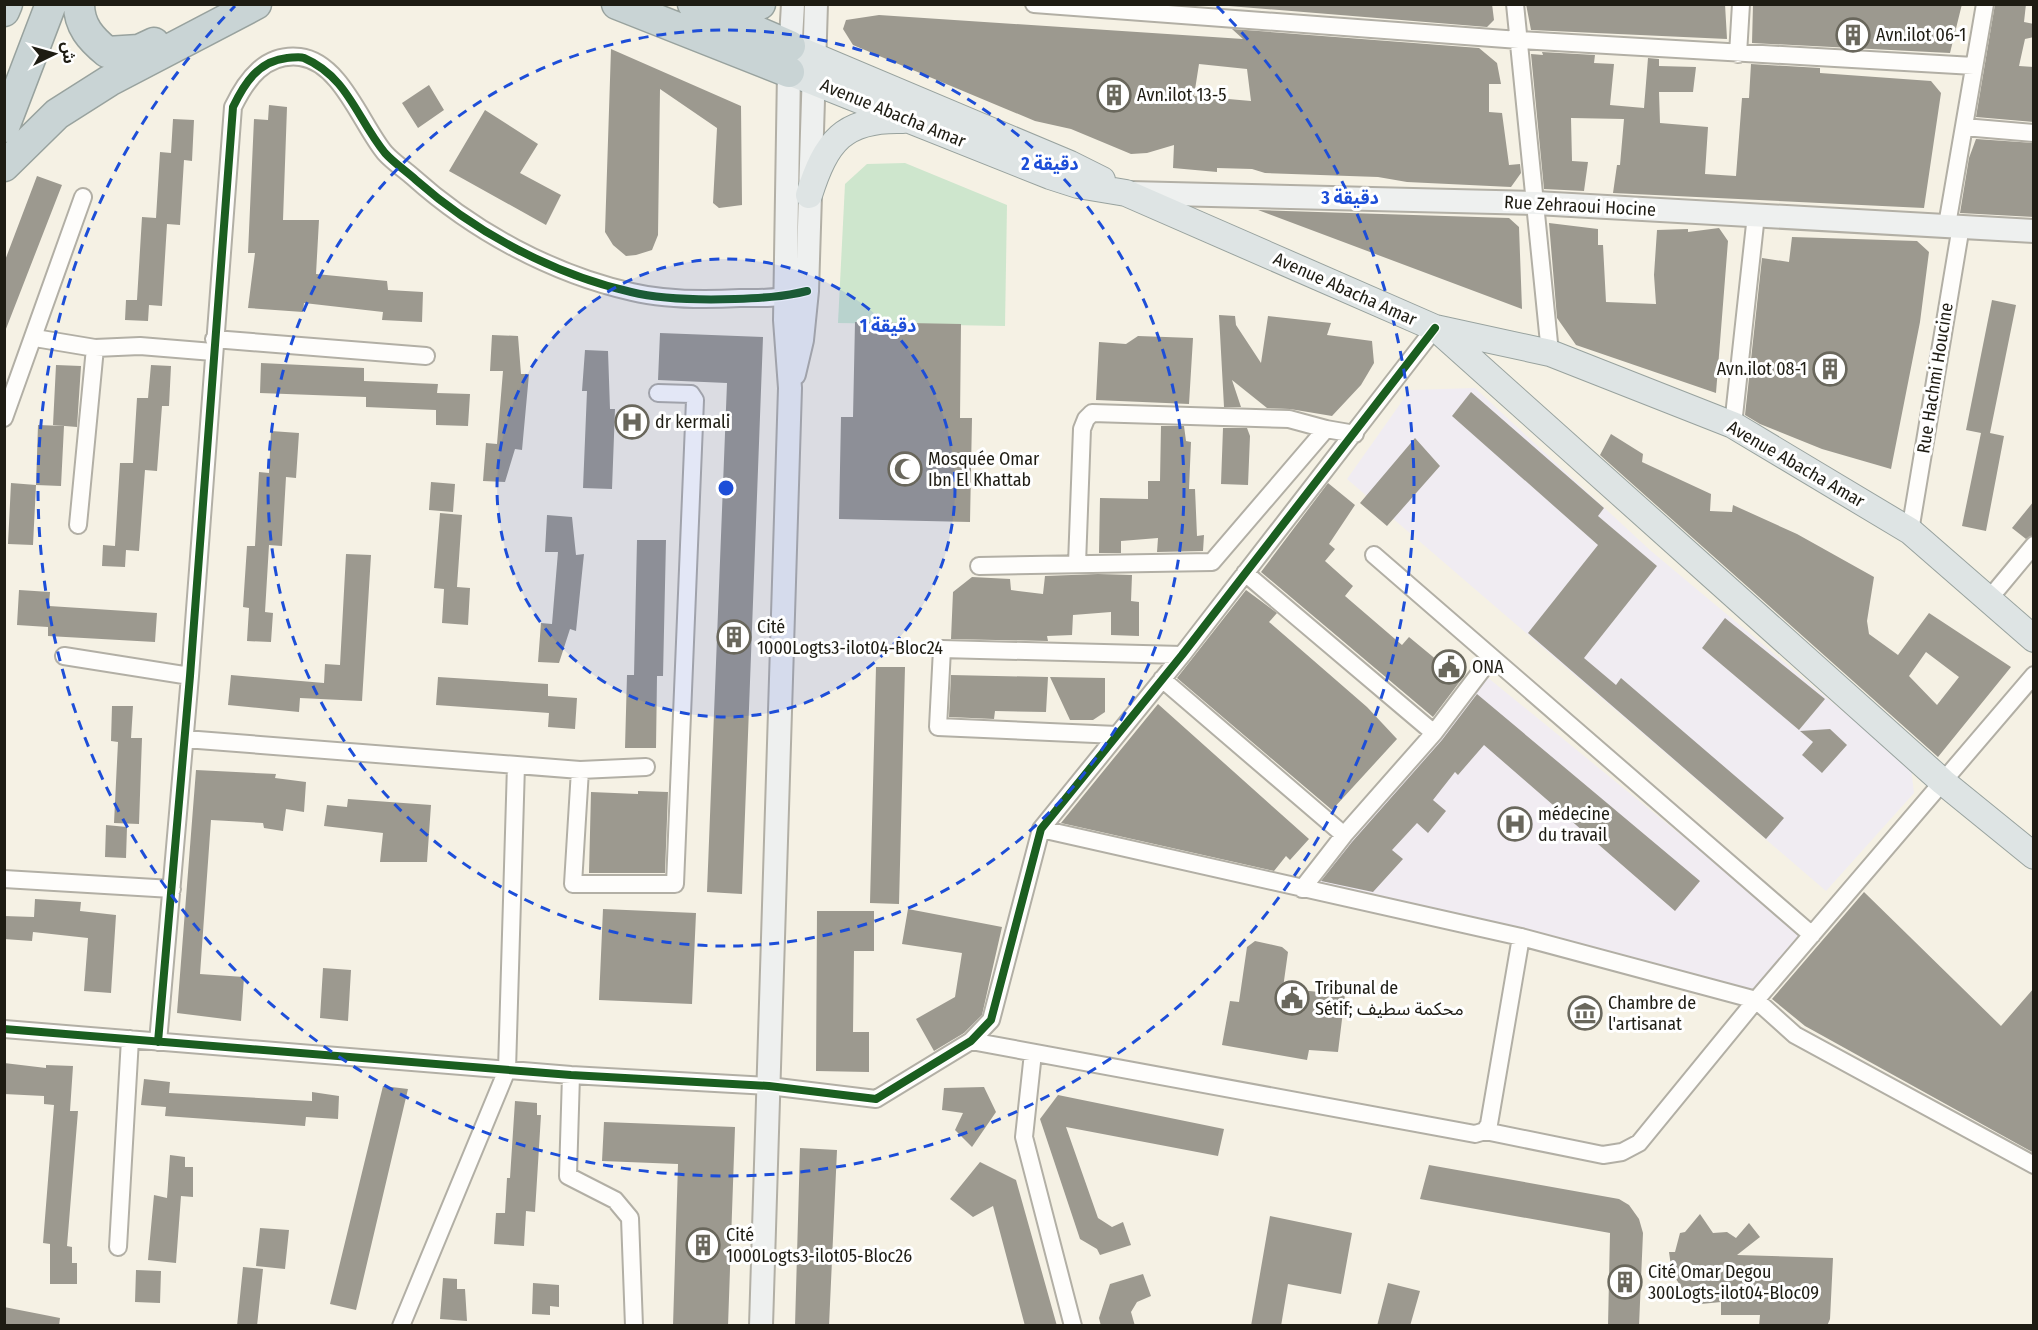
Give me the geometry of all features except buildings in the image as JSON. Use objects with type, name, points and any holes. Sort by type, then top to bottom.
[{"type":"highway","points":[[4,11],[7,4]]},
{"type":"highway","points":[[4,127],[51,4]]},
{"type":"highway","points":[[79,4],[83,26],[91,39],[107,52],[123,53],[139,50],[232,4]]},
{"type":"highway","points":[[4,166],[57,114],[109,81],[256,4]]},
{"type":"highway","name":"Avenue Abacha Amar","points":[[617,4],[801,64]]},
{"type":"highway","points":[[702,8],[744,10],[760,4]]},
{"type":"highway","points":[[702,8],[801,64]]},
{"type":"main road","points":[[790,388],[802,340],[807,291],[810,195],[801,64],[793,4]]},
{"type":"main road","points":[[761,1326],[790,388],[785,343],[785,297],[801,64],[816,4]]},
{"type":"main road","points":[[801,64],[1070,164],[1126,193]]},
{"type":"main road","name":"Avenue Abacha Amar","points":[[801,64],[912,121],[1050,176],[1078,185],[1126,193],[1436,328],[1550,353],[1733,425],[1910,531],[2034,639]]},
{"type":"main road","points":[[810,195],[826,150],[842,135],[863,124],[884,120],[912,121]]},
{"type":"main road","name":"Rue Zehraoui Hocine","points":[[1126,193],[1536,202],[2034,231]]},
{"type":"main road","points":[[1436,328],[1943,782],[2034,856]]},
{"type":"street","points":[[1034,4],[1190,11],[1519,40],[1974,66]]},
{"type":"street","points":[[1515,4],[1550,353]]},
{"type":"street","points":[[1738,54],[1741,4]]},
{"type":"street","name":"Rue Hachmi Houcine","points":[[1910,531],[1954,226],[1964,127],[1985,4]]},
{"type":"street","points":[[158,1042],[185,740],[233,107],[246,81],[265,64],[281,59],[301,57],[334,75],[386,153],[440,201],[504,243],[576,275],[633,293],[711,300],[785,297],[807,291]]},
{"type":"street","points":[[1964,127],[2034,133]]},
{"type":"street","points":[[4,418],[35,338],[82,197]]},
{"type":"street","points":[[1733,425],[1756,215]]},
{"type":"street","points":[[4,1029],[571,1075],[769,1086],[876,1099],[971,1041],[991,1020],[1041,829],[1182,655],[1436,328]]},
{"type":"street","points":[[35,338],[95,348],[214,345],[426,356]]},
{"type":"street","points":[[78,525],[95,348]]},
{"type":"street","points":[[579,770],[573,884],[675,884],[695,400],[691,394],[658,393]]},
{"type":"street","points":[[1077,564],[1082,429],[1086,419],[1092,413],[1289,419],[1355,434]]},
{"type":"street","points":[[978,566],[1212,562],[1326,429]]},
{"type":"street","points":[[1989,599],[2034,545]]},
{"type":"street","points":[[1374,555],[1812,935]]},
{"type":"street","points":[[1245,573],[1434,733]]},
{"type":"street","points":[[1117,735],[938,727],[942,649],[1182,655]]},
{"type":"street","points":[[64,656],[190,676]]},
{"type":"street","points":[[1302,889],[1344,835],[1434,733],[1491,658]]},
{"type":"street","points":[[971,1041],[1475,1134],[1485,1131],[1603,1155],[1631,1148],[1645,1136],[1756,1000],[2034,675]]},
{"type":"street","points":[[1162,679],[1344,835]]},
{"type":"street","points":[[185,740],[579,770],[646,767]]},
{"type":"street","points":[[401,1326],[507,1070],[516,765]]},
{"type":"street","points":[[1041,829],[1521,937],[1756,1000],[1795,1035],[2034,1165]]},
{"type":"street","points":[[4,879],[172,889]]},
{"type":"street","points":[[1485,1131],[1490,1124],[1521,937]]},
{"type":"street","points":[[118,1247],[130,1039]]},
{"type":"street","points":[[1033,1053],[1024,1137],[1073,1326]]},
{"type":"street","points":[[571,1075],[568,1176],[615,1200],[630,1218],[634,1326]]},
{"type":"shaded area","points":[[1475,388],[1651,551],[1911,768],[1914,793],[1826,891],[1347,479],[1410,390]]},
{"type":"shaded area","name":"médecine du travail","points":[[1487,677],[1804,935],[1754,994],[1312,885]]},
{"type":"green space","points":[[905,163],[1007,205],[1005,326],[838,323],[845,184],[867,164]]},
{"type":"cycle path","points":[[158,1042],[190,676],[233,107],[253,75],[268,64],[287,58],[302,57],[319,66],[342,87],[375,140],[396,164],[439,199],[490,234],[545,263],[573,274],[631,292],[669,298],[753,298],[807,291]]},
{"type":"cycle path","points":[[4,1029],[571,1075],[769,1086],[876,1099],[971,1041],[991,1020],[1041,829],[1182,655],[1435,328]]},
{"type":"place","name":"Avn.ilot 06-1","points":[[1853,35]]},
{"type":"place","name":"Avn.ilot 13-5","points":[[1114,95]]},
{"type":"place","name":"Avn.ilot 08-1","points":[[1830,369]]},
{"type":"place","name":"dr kermali","points":[[632,422]]},
{"type":"place","name":"Mosquée Omar Ibn El Khattab","points":[[905,469]]},
{"type":"place","name":"Cité 1000Logts3-ilot04-Bloc24","points":[[734,637]]},
{"type":"place","name":"ONA","points":[[1449,667]]},
{"type":"place","name":"médecine du travail","points":[[1515,824]]},
{"type":"place","name":"Tribunal de Sétif; محكمة سطيف","points":[[1292,998]]},
{"type":"place","name":"Chambre de l'artisanat","points":[[1585,1013]]},
{"type":"place","name":"Cité 1000Logts3-ilot05-Bloc26","points":[[703,1245]]},
{"type":"place","name":"Cité Omar Degou 300Logts-ilot04-Bloc09","points":[[1625,1282]]}]
